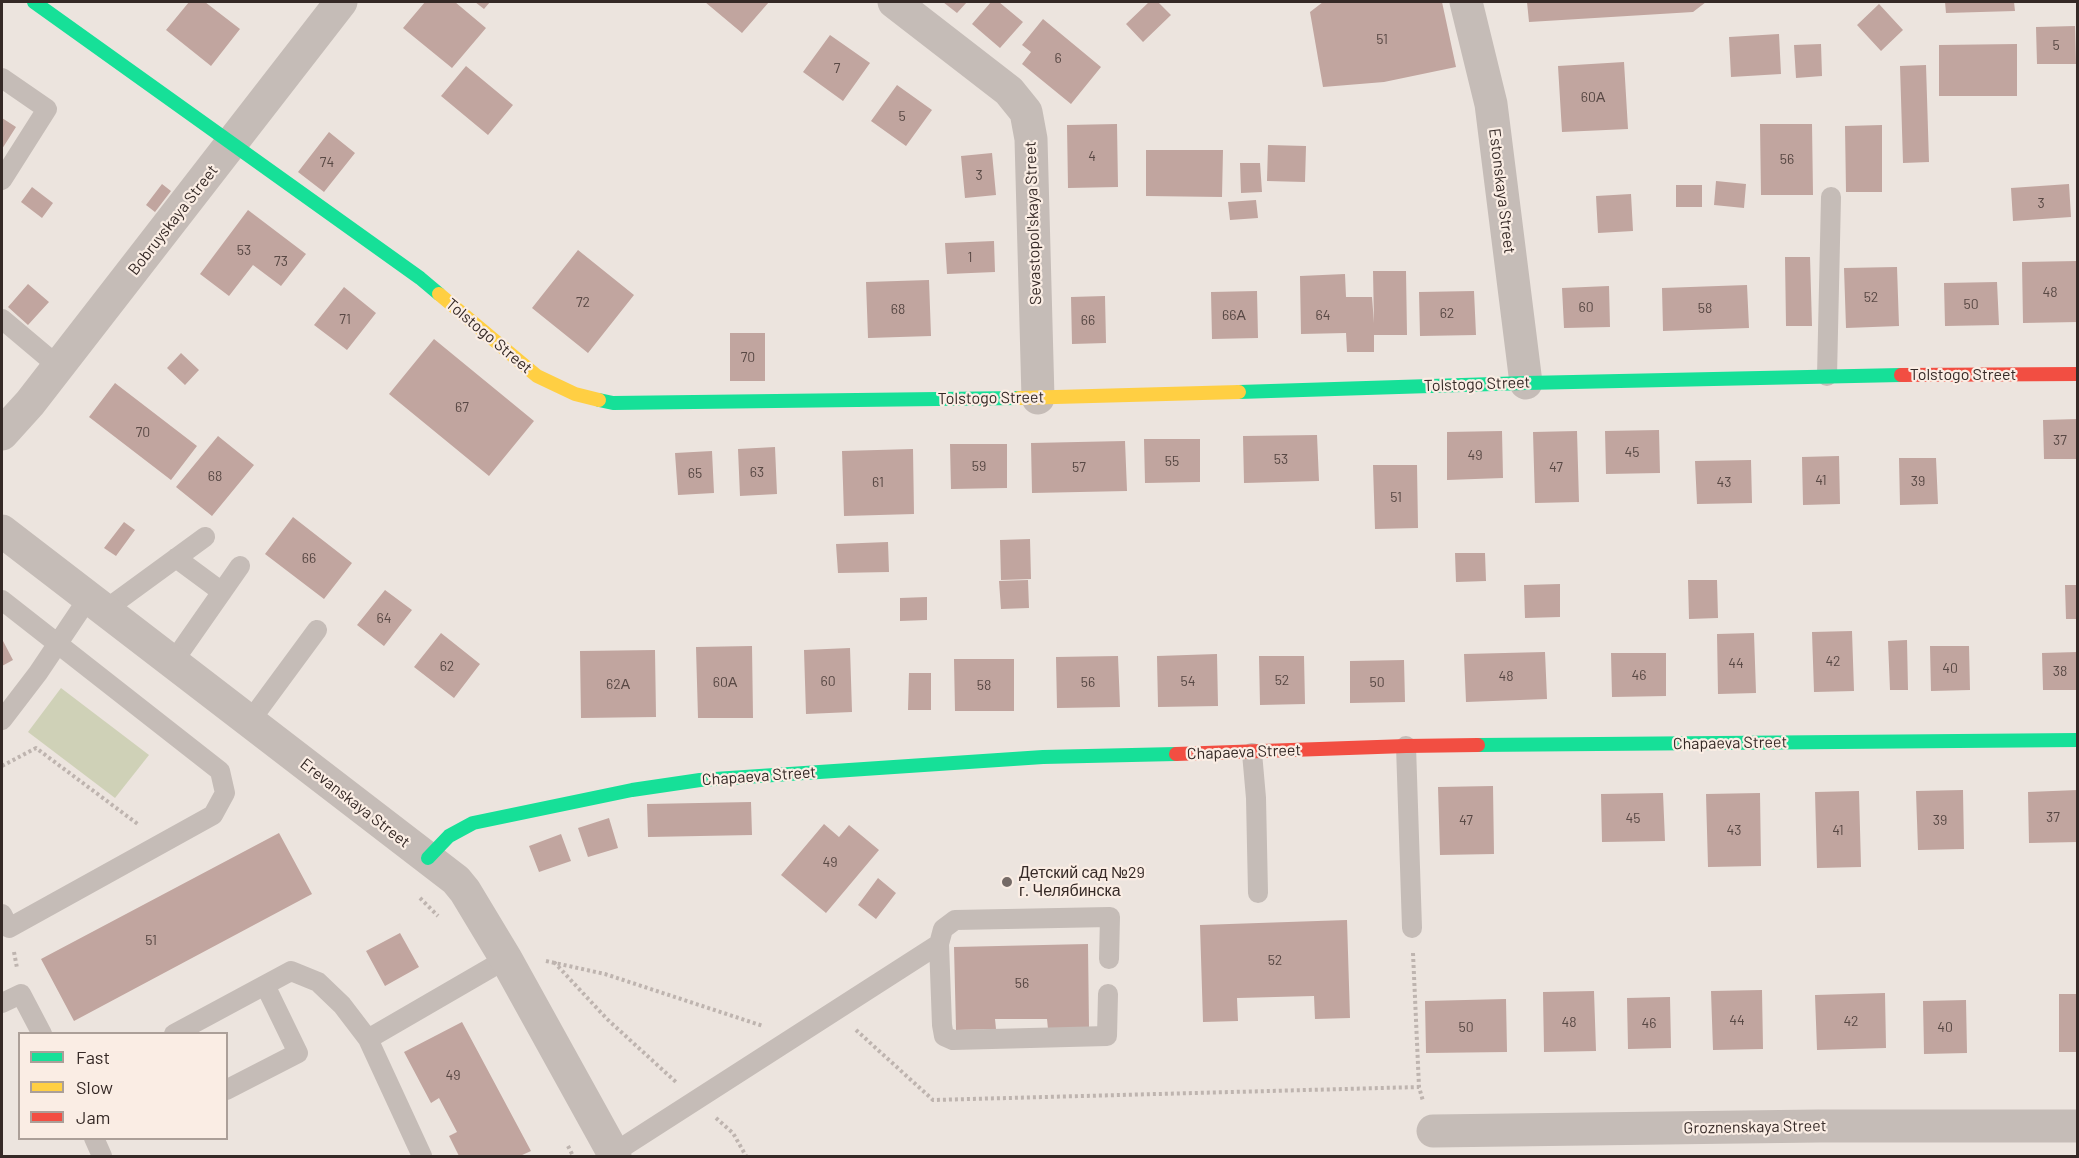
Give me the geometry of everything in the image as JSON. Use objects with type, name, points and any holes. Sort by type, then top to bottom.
[{"type":"street","name":"Tolstogo Street","points":[[34,2],[420,278],[537,376],[574,394],[613,403],[1038,398],[1827,376],[2078,374]]},
{"type":"street","name":"Bobruyskaya Street","points":[[2,434],[59,367],[341,2]]},
{"type":"street","name":"Sevastopol'skaya Street","points":[[894,2],[1009,91],[1026,112],[1031,139],[1038,398]]},
{"type":"street","name":"Estonskaya Street","points":[[1466,2],[1491,104],[1526,383]]},
{"type":"street","name":"Erevanskaya Street","points":[[2,531],[456,880],[506,959],[612,1156]]},
{"type":"street","name":"Chapaeva Street","points":[[428,858],[449,837],[472,823],[632,790],[700,780],[1043,757],[1252,753],[1406,746],[2078,740]]},
{"type":"street","name":"Groznenskaya Street","points":[[1433,1131],[1820,1126],[2078,1126]]},
{"type":"street","points":[[1477,1156],[1501,1131]]},
{"type":"lane","points":[[2,78],[47,109],[2,180]]},
{"type":"lane","points":[[1827,376],[1831,197]]},
{"type":"lane","points":[[2,319],[59,367]]},
{"type":"lane","points":[[2,720],[58,645],[97,604],[176,558],[206,537]]},
{"type":"lane","points":[[176,558],[222,592]]},
{"type":"lane","points":[[173,662],[240,566]]},
{"type":"lane","points":[[2,600],[220,771],[225,793],[213,815],[5,921]]},
{"type":"lane","points":[[250,722],[317,630]]},
{"type":"lane","points":[[1406,746],[1412,928]]},
{"type":"lane","points":[[1252,753],[1256,798],[1258,893]]},
{"type":"lane","points":[[1108,994],[1107,1036],[953,1040],[944,1036],[942,1025],[939,944],[944,929],[955,920],[1110,917],[1109,959]]},
{"type":"lane","points":[[612,1156],[939,944]]},
{"type":"lane","points":[[368,1039],[506,959]]},
{"type":"lane","points":[[178,1032],[291,971],[318,982],[342,1005],[368,1039],[422,1156]]},
{"type":"lane","points":[[228,1089],[298,1053],[265,985]]},
{"type":"lane","points":[[2,1003],[21,994],[41,1032]]},
{"type":"lane","points":[[95,1140],[102,1156]]},
{"type":"path","points":[[2,766],[36,748],[162,843]]},
{"type":"path","points":[[419,897],[443,921]]},
{"type":"path","points":[[5,921],[21,994]]},
{"type":"path","points":[[1412,928],[1419,1086],[1433,1131]]},
{"type":"path","points":[[506,959],[554,961],[605,974],[795,1037]]},
{"type":"path","points":[[554,961],[608,1018],[733,1133],[746,1156]]},
{"type":"path","points":[[836,1011],[933,1100],[1419,1086]]},
{"type":"path","points":[[563,1136],[573,1156]]},
{"type":"green space","points":[[61,688],[149,755],[115,798],[28,732]]},
{"type":"building","points":[[189,2],[205,2],[240,29],[211,66],[166,30]]},
{"type":"building","points":[[425,2],[455,2],[486,28],[452,68],[403,28]]},
{"type":"building","points":[[475,2],[490,2],[484,9]]},
{"type":"building","points":[[705,2],[769,2],[742,33]]},
{"type":"building","points":[[943,2],[967,2],[957,13]]},
{"type":"building","points":[[991,2],[999,2],[1023,22],[1000,48],[972,24]]},
{"type":"building","points":[[1149,2],[1158,2],[1171,15],[1143,42],[1126,24]]},
{"type":"building","points":[[1323,2],[1442,2],[1456,67],[1384,82],[1323,87],[1310,12]]},
{"type":"building","points":[[1527,2],[1706,2],[1693,12],[1529,22]]},
{"type":"building","points":[[1945,2],[2014,2],[2015,11],[1946,13]]},
{"type":"building","points":[[1879,4],[1903,30],[1881,51],[1857,25]]},
{"type":"building","points":[[1043,19],[1101,67],[1071,104],[1022,64],[1031,52],[1022,45]]},
{"type":"building","points":[[2075,26],[2076,64],[2037,64],[2036,27]]},
{"type":"building","points":[[1779,34],[1781,74],[1731,77],[1729,37]]},
{"type":"building","points":[[830,35],[870,63],[843,101],[803,72]]},
{"type":"building","points":[[1821,44],[1822,76],[1796,78],[1794,45]]},
{"type":"building","points":[[2017,44],[2017,96],[1939,96],[1939,45]]},
{"type":"building","points":[[1624,62],[1628,129],[1562,132],[1558,66]]},
{"type":"building","points":[[1926,65],[1929,162],[1903,163],[1900,66]]},
{"type":"building","points":[[466,66],[513,105],[488,135],[441,96]]},
{"type":"building","points":[[897,85],[932,110],[906,146],[871,121]]},
{"type":"building","points":[[2,118],[16,127],[2,149]]},
{"type":"building","points":[[1117,124],[1118,187],[1068,188],[1067,125]]},
{"type":"building","points":[[1760,124],[1812,124],[1813,195],[1761,195]]},
{"type":"building","points":[[1882,125],[1882,192],[1846,192],[1845,126]]},
{"type":"building","points":[[329,132],[355,153],[324,192],[298,172]]},
{"type":"building","points":[[1268,145],[1306,146],[1305,182],[1267,181]]},
{"type":"building","points":[[1146,150],[1223,150],[1222,197],[1146,196]]},
{"type":"building","points":[[992,153],[996,195],[965,198],[961,156]]},
{"type":"building","points":[[1240,163],[1260,163],[1262,192],[1241,193]]},
{"type":"building","points":[[1716,181],[1746,184],[1744,208],[1714,205]]},
{"type":"building","points":[[162,184],[171,191],[155,212],[146,205]]},
{"type":"building","points":[[2069,184],[2071,217],[2013,221],[2011,188]]},
{"type":"building","points":[[1676,185],[1702,185],[1702,207],[1676,207]]},
{"type":"building","points":[[32,187],[53,203],[42,218],[21,202]]},
{"type":"building","points":[[1631,194],[1633,231],[1598,233],[1596,196]]},
{"type":"building","points":[[1256,200],[1258,218],[1230,220],[1228,202]]},
{"type":"building","points":[[248,210],[306,254],[281,286],[253,265],[229,296],[200,274]]},
{"type":"building","points":[[994,241],[995,272],[947,274],[945,243]]},
{"type":"building","points":[[578,250],[634,295],[588,353],[532,308]]},
{"type":"building","points":[[1785,257],[1810,257],[1812,326],[1786,326]]},
{"type":"building","points":[[2078,261],[2078,322],[2023,323],[2022,262]]},
{"type":"building","points":[[1897,267],[1899,326],[1846,328],[1844,268]]},
{"type":"building","points":[[1373,271],[1406,271],[1407,335],[1374,335],[1374,352],[1347,352],[1346,333],[1301,334],[1300,276],[1345,274],[1346,297],[1372,297],[1374,323]]},
{"type":"building","points":[[929,280],[931,336],[868,338],[866,282]]},
{"type":"building","points":[[1997,282],[1999,325],[1945,326],[1944,283]]},
{"type":"building","points":[[28,284],[49,302],[28,325],[8,307]]},
{"type":"building","points":[[1747,285],[1749,328],[1663,331],[1662,288]]},
{"type":"building","points":[[1609,286],[1610,327],[1564,328],[1562,288]]},
{"type":"building","points":[[344,287],[376,313],[347,350],[314,325]]},
{"type":"building","points":[[1257,291],[1258,338],[1212,339],[1211,292]]},
{"type":"building","points":[[1474,291],[1476,335],[1420,336],[1419,292]]},
{"type":"building","points":[[1105,296],[1106,343],[1072,344],[1071,297]]},
{"type":"building","points":[[730,333],[765,333],[765,381],[730,381]]},
{"type":"building","points":[[434,339],[534,421],[489,476],[389,394]]},
{"type":"building","points":[[181,353],[199,370],[185,385],[167,368]]},
{"type":"building","points":[[115,383],[197,446],[171,480],[89,417]]},
{"type":"building","points":[[2078,419],[2078,459],[2044,459],[2043,420]]},
{"type":"building","points":[[1659,430],[1660,473],[1606,474],[1605,431]]},
{"type":"building","points":[[1502,431],[1503,478],[1447,480],[1447,432]]},
{"type":"building","points":[[1577,431],[1579,502],[1535,503],[1533,432]]},
{"type":"building","points":[[1317,435],[1319,481],[1244,483],[1243,436]]},
{"type":"building","points":[[218,436],[254,465],[212,516],[176,487]]},
{"type":"building","points":[[1144,439],[1200,439],[1200,482],[1145,483]]},
{"type":"building","points":[[1125,441],[1127,491],[1032,493],[1031,443]]},
{"type":"building","points":[[950,444],[1007,444],[1007,488],[951,489]]},
{"type":"building","points":[[775,447],[777,494],[740,496],[738,449]]},
{"type":"building","points":[[913,449],[914,514],[844,516],[842,451]]},
{"type":"building","points":[[712,451],[714,493],[678,495],[675,453]]},
{"type":"building","points":[[1839,456],[1840,504],[1803,505],[1802,457]]},
{"type":"building","points":[[1899,458],[1936,458],[1938,504],[1900,505]]},
{"type":"building","points":[[1751,460],[1752,503],[1697,504],[1695,461]]},
{"type":"building","points":[[1373,465],[1417,465],[1418,528],[1375,529]]},
{"type":"building","points":[[293,517],[352,563],[324,599],[265,554]]},
{"type":"building","points":[[124,522],[135,530],[116,556],[104,548]]},
{"type":"building","points":[[1030,539],[1031,579],[1001,580],[1000,540]]},
{"type":"building","points":[[888,542],[889,572],[838,573],[836,544]]},
{"type":"building","points":[[1455,553],[1485,553],[1486,581],[1456,582]]},
{"type":"building","points":[[1028,580],[1029,608],[1001,609],[999,581]]},
{"type":"building","points":[[1688,580],[1717,580],[1718,618],[1689,619]]},
{"type":"building","points":[[1560,584],[1560,617],[1525,618],[1524,585]]},
{"type":"building","points":[[2065,585],[2078,585],[2078,619],[2066,619]]},
{"type":"building","points":[[385,590],[412,610],[384,646],[357,625]]},
{"type":"building","points":[[927,597],[927,620],[900,621],[900,598]]},
{"type":"building","points":[[1852,631],[1854,691],[1814,692],[1812,632]]},
{"type":"building","points":[[441,633],[480,664],[454,698],[414,667]]},
{"type":"building","points":[[1754,633],[1756,693],[1718,694],[1717,634]]},
{"type":"building","points":[[2,639],[13,660],[2,666]]},
{"type":"building","points":[[1907,640],[1908,690],[1890,690],[1888,641]]},
{"type":"building","points":[[752,646],[753,718],[698,718],[696,647]]},
{"type":"building","points":[[1930,646],[1969,646],[1970,690],[1931,691]]},
{"type":"building","points":[[850,648],[852,712],[806,714],[804,650]]},
{"type":"building","points":[[655,650],[656,717],[581,718],[580,651]]},
{"type":"building","points":[[1545,652],[1547,699],[1466,702],[1464,654]]},
{"type":"building","points":[[2078,652],[2078,690],[2043,690],[2042,653]]},
{"type":"building","points":[[1611,653],[1666,653],[1666,696],[1612,697]]},
{"type":"building","points":[[1217,654],[1218,706],[1158,707],[1157,656]]},
{"type":"building","points":[[1118,656],[1120,707],[1057,708],[1056,657]]},
{"type":"building","points":[[1259,656],[1304,656],[1305,704],[1260,705]]},
{"type":"building","points":[[954,659],[1014,659],[1014,711],[955,711]]},
{"type":"building","points":[[1404,660],[1405,702],[1350,703],[1350,661]]},
{"type":"building","points":[[909,673],[931,673],[931,710],[908,710]]},
{"type":"building","points":[[1493,786],[1494,854],[1440,855],[1438,787]]},
{"type":"building","points":[[1963,790],[1964,849],[1918,850],[1916,791]]},
{"type":"building","points":[[2078,790],[2078,842],[2029,843],[2028,792]]},
{"type":"building","points":[[1859,791],[1861,867],[1817,868],[1815,792]]},
{"type":"building","points":[[1663,793],[1665,841],[1602,842],[1601,794]]},
{"type":"building","points":[[1760,793],[1761,866],[1708,867],[1706,794]]},
{"type":"building","points":[[751,802],[752,835],[648,837],[647,804]]},
{"type":"building","points":[[609,818],[618,848],[588,857],[578,828]]},
{"type":"building","points":[[824,824],[839,837],[849,825],[879,850],[826,913],[781,875]]},
{"type":"building","points":[[279,833],[312,894],[74,1021],[41,959]]},
{"type":"building","points":[[561,834],[571,861],[539,872],[529,846]]},
{"type":"building","points":[[878,878],[896,893],[876,919],[858,905]]},
{"type":"building","points":[[1347,920],[1350,1018],[1315,1019],[1314,996],[1237,998],[1238,1021],[1203,1022],[1200,925]]},
{"type":"building","points":[[400,933],[419,967],[385,986],[366,951]]},
{"type":"building","points":[[1088,944],[1089,1028],[1048,1029],[1047,1019],[995,1019],[996,1029],[956,1030],[954,947]]},
{"type":"building","points":[[1762,990],[1763,1049],[1713,1050],[1711,991]]},
{"type":"building","points":[[1594,991],[1596,1051],[1544,1052],[1543,992]]},
{"type":"building","points":[[1885,993],[1886,1048],[1817,1050],[1815,995]]},
{"type":"building","points":[[2059,994],[2078,994],[2078,1052],[2059,1052]]},
{"type":"building","points":[[1670,997],[1671,1048],[1628,1049],[1627,998]]},
{"type":"building","points":[[1506,999],[1507,1052],[1426,1053],[1425,1001]]},
{"type":"building","points":[[1966,1000],[1967,1053],[1924,1054],[1923,1001]]},
{"type":"building","points":[[462,1022],[531,1151],[520,1156],[459,1156],[449,1136],[457,1132],[439,1098],[431,1103],[404,1052]]},
{"type":"traffic: fast","points":[[34,2],[420,278],[439,294]]},
{"type":"traffic: fast","points":[[1239,392],[1901,375]]},
{"type":"traffic: fast","points":[[599,400],[613,403],[1019,398]]},
{"type":"traffic: fast","points":[[1478,745],[2078,740]]},
{"type":"traffic: fast","points":[[428,858],[449,836],[473,823],[632,790],[700,780],[1043,757],[1176,754]]},
{"type":"traffic: slow","points":[[439,294],[537,376],[575,394],[599,400]]},
{"type":"traffic: slow","points":[[1019,398],[1239,392]]},
{"type":"traffic: jam","points":[[1901,375],[2078,374]]},
{"type":"traffic: jam","points":[[1176,754],[1478,745]]},
{"type":"place","name":"Детский сад №29 г. Челябинска","points":[[1007,882]]}]
